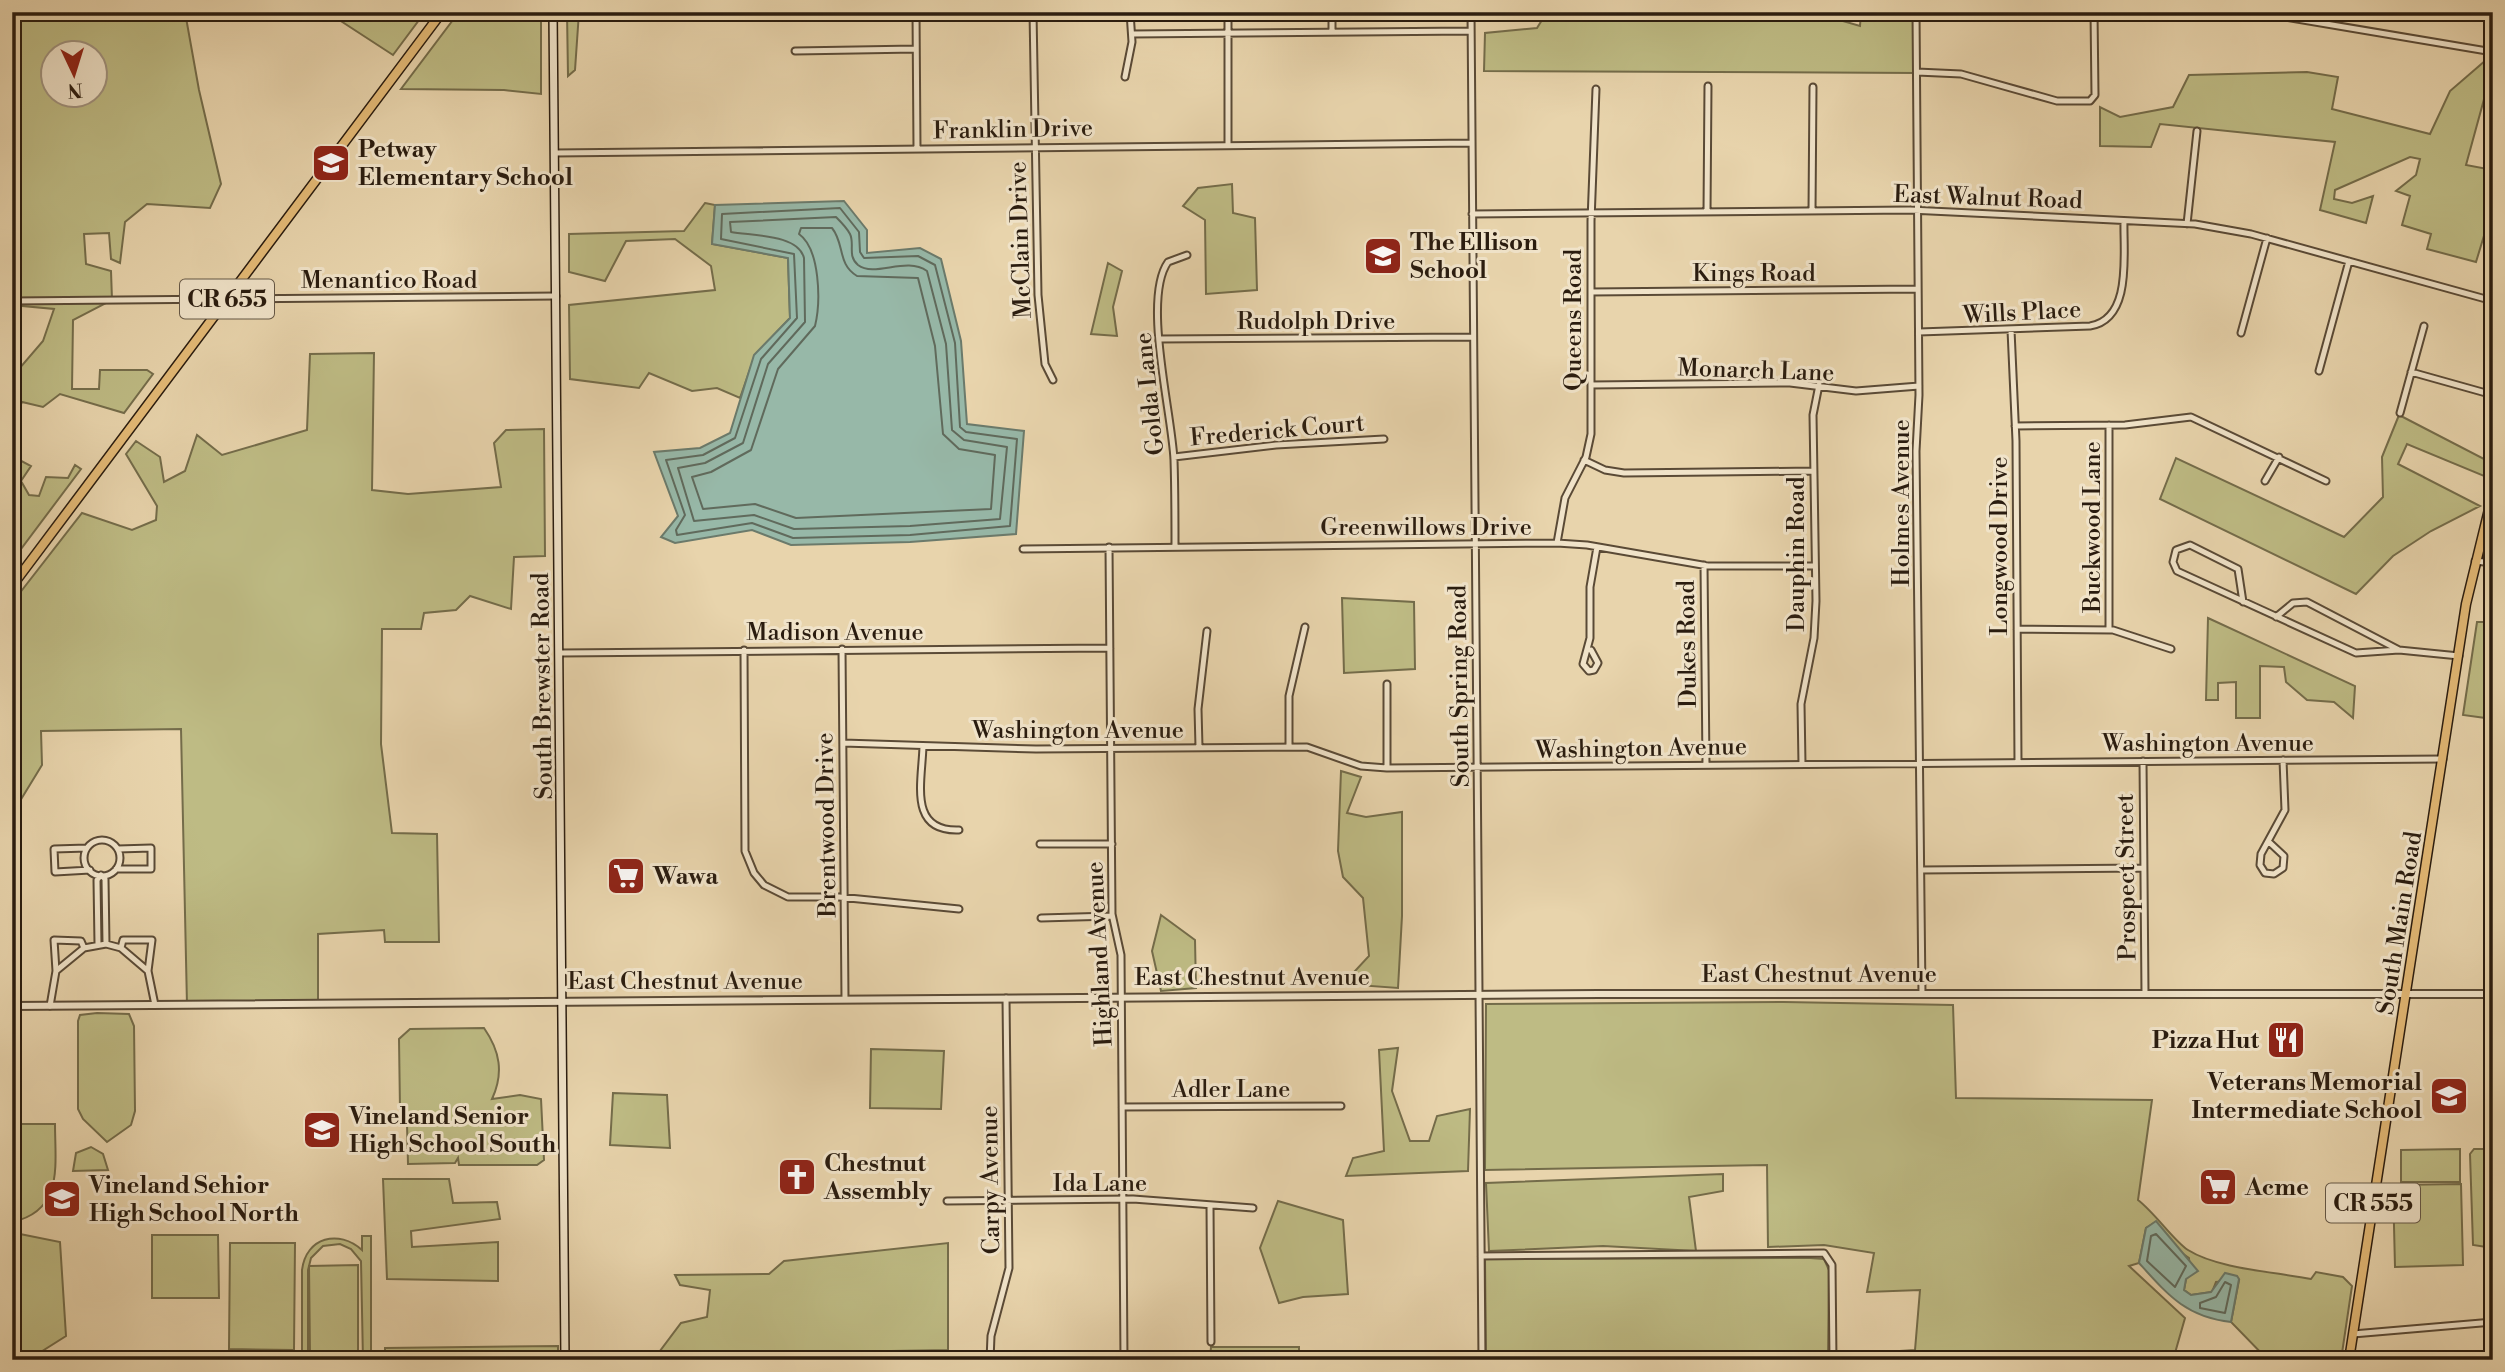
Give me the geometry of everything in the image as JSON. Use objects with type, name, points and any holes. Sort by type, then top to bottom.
[{"type":"main road","name":"CR 655","points":[[12,586],[442,12]]},
{"type":"main road","name":"South Brewster Road","points":[[553,12],[561,653],[565,1360]]},
{"type":"main road","name":"South Main Road","points":[[2349,1360],[2459,656],[2475,561],[2493,493]]},
{"type":"street","points":[[916,12],[918,148]]},
{"type":"street","name":"McClain Drive","points":[[1033,12],[1041,326],[1045,364],[1052,380]]},
{"type":"street","points":[[1125,77],[1132,34],[1130,12]]},
{"type":"street","points":[[1228,12],[1228,145]]},
{"type":"street","points":[[1332,12],[1332,32]]},
{"type":"street","name":"South Spring Road","points":[[1471,12],[1482,1360]]},
{"type":"street","name":"Holmes Avenue","points":[[1916,12],[1919,289],[1916,451],[1922,993]]},
{"type":"street","points":[[1917,72],[1961,74],[2047,99],[2081,102],[2094,98],[2094,12]]},
{"type":"street","points":[[2125,12],[2279,16],[2493,52]]},
{"type":"street","points":[[1132,34],[1471,31]]},
{"type":"street","points":[[795,51],[916,49]]},
{"type":"street","points":[[1707,212],[1708,86]]},
{"type":"street","points":[[1812,211],[1813,88]]},
{"type":"street","name":"Queens Road","points":[[1557,544],[1565,498],[1584,460],[1591,434],[1592,213],[1596,89]]},
{"type":"street","points":[[2187,224],[2197,131]]},
{"type":"street","name":"Franklin Drive","points":[[555,153],[1472,143]]},
{"type":"street","name":"East Walnut Road","points":[[1472,214],[1918,211],[2187,224],[2228,228],[2493,301]]},
{"type":"street","name":"Wills Place","points":[[1919,332],[2090,326],[2106,319],[2115,309],[2121,292],[2124,221]]},
{"type":"street","points":[[2241,333],[2267,238]]},
{"type":"street","name":"Golda Lane","points":[[1175,547],[1174,457],[1160,340],[1160,275],[1173,258],[1187,255]]},
{"type":"street","points":[[2319,371],[2349,261]]},
{"type":"street","name":"Kings Road","points":[[1591,292],[1919,289]]},
{"type":"street","name":"Menantico Road","points":[[12,301],[556,296]]},
{"type":"street","points":[[2400,413],[2424,326]]},
{"type":"street","name":"Longwood Drive","points":[[2011,330],[2015,426],[2018,762]]},
{"type":"street","name":"Rudolph Drive","points":[[1160,340],[1474,337]]},
{"type":"street","points":[[2411,372],[2493,395]]},
{"type":"street","name":"Monarch Lane","points":[[1591,385],[1818,385],[1856,391],[1919,386]]},
{"type":"street","name":"Dauphin Road","points":[[1802,764],[1801,704],[1814,638],[1813,415],[1818,385]]},
{"type":"street","points":[[2015,426],[2109,425],[2191,417],[2326,481]]},
{"type":"street","name":"Buckwood Lane","points":[[2109,425],[2109,629]]},
{"type":"street","name":"Frederick Court","points":[[1174,457],[1276,445],[1384,439]]},
{"type":"street","points":[[2265,481],[2279,457]]},
{"type":"street","points":[[1584,460],[1605,470],[1624,473],[1814,471]]},
{"type":"street","name":"Greenwillows Drive","points":[[1023,549],[1557,544],[1598,547],[1704,565],[1815,566]]},
{"type":"street","points":[[2243,602],[2238,569],[2190,545],[2176,550],[2173,562],[2177,571],[2243,602],[2356,653],[2399,650],[2459,656]]},
{"type":"street","name":"Highland Avenue","points":[[1110,547],[1112,916],[1120,946],[1124,1360]]},
{"type":"street","points":[[1591,650],[1598,663],[1594,670],[1589,671],[1583,664],[1590,638],[1590,587],[1598,547]]},
{"type":"street","points":[[2475,561],[2493,563]]},
{"type":"street","name":"Dukes Road","points":[[1704,565],[1706,765]]},
{"type":"street","points":[[2276,617],[2294,603],[2307,602],[2399,650]]},
{"type":"street","points":[[1289,746],[1289,696],[1305,627]]},
{"type":"street","points":[[2017,629],[2109,629],[2171,649]]},
{"type":"street","points":[[1199,747],[1198,709],[1207,631]]},
{"type":"street","name":"Madison Avenue","points":[[561,653],[1110,648]]},
{"type":"street","name":"Brentwood Drive","points":[[842,649],[845,999]]},
{"type":"street","points":[[744,650],[746,851],[750,864],[764,885],[788,897],[844,898],[959,909]]},
{"type":"street","points":[[1387,684],[1387,768]]},
{"type":"street","name":"Washington Avenue","points":[[843,743],[1111,748],[1289,746],[1321,751],[1361,766],[1387,768],[2443,759]]},
{"type":"street","points":[[923,746],[922,800],[926,820],[936,829],[959,830]]},
{"type":"street","points":[[2269,842],[2284,856],[2283,868],[2274,874],[2265,873],[2260,865],[2261,854],[2285,810],[2283,760]]},
{"type":"street","name":"Prospect Street","points":[[2143,761],[2145,993]]},
{"type":"street","points":[[98,944],[97,880],[101,875],[116,869],[151,869],[150,848],[118,849],[103,840],[87,848],[54,849],[55,872],[90,870],[101,875],[106,878],[106,944]]},
{"type":"street","points":[[1040,844],[1112,844]]},
{"type":"street","points":[[87,848],[84,860],[90,870]]},
{"type":"street","points":[[116,869],[120,859],[118,849]]},
{"type":"street","points":[[1921,870],[2143,868]]},
{"type":"street","points":[[1041,918],[1112,916]]},
{"type":"street","points":[[50,1006],[56,971],[54,940],[81,941],[84,948]]},
{"type":"street","points":[[121,947],[122,940],[152,940],[148,971],[155,1005]]},
{"type":"street","points":[[56,971],[84,948],[106,944],[121,947],[148,971]]},
{"type":"street","name":"East Chestnut Avenue","points":[[12,1006],[1478,994],[2493,994]]},
{"type":"street","name":"Carpy Avenue","points":[[990,1360],[991,1336],[1009,1268],[1006,998]]},
{"type":"street","name":"Adler Lane","points":[[1122,1107],[1341,1106]]},
{"type":"street","name":"Ida Lane","points":[[947,1201],[1123,1199],[1253,1208]]},
{"type":"street","points":[[1210,1205],[1211,1342]]},
{"type":"street","points":[[1481,1256],[1824,1253],[1832,1265],[1833,1360]]},
{"type":"street","points":[[2353,1335],[2493,1321]]},
{"type":"shaded area","points":[[12,12],[185,12],[199,90],[221,184],[210,208],[147,204],[125,222],[120,263],[111,259],[109,233],[84,234],[86,264],[111,271],[112,300],[73,320],[72,389],[99,389],[100,370],[147,370],[153,374],[124,413],[60,394],[43,407],[22,402],[12,423],[12,377],[43,341],[54,309],[12,305]]},
{"type":"shaded area","points":[[327,12],[425,12],[393,55]]},
{"type":"shaded area","points":[[459,12],[541,12],[541,94],[504,90],[401,89]]},
{"type":"shaded area","points":[[567,12],[579,12],[575,70],[568,76]]},
{"type":"shaded area","points":[[1547,12],[1822,15],[1860,26],[1861,12],[1918,13],[1918,73],[1484,71],[1485,33],[1537,28]]},
{"type":"shaded area","points":[[2493,54],[2493,88],[2486,92],[2466,165],[2493,170],[2493,216],[2490,216],[2476,262],[2427,249],[2431,234],[2402,225],[2410,196],[2396,191],[2416,175],[2420,159],[2410,157],[2335,190],[2334,199],[2352,203],[2373,196],[2366,223],[2320,210],[2335,142],[2160,124],[2151,147],[2100,146],[2100,107],[2120,117],[2173,107],[2189,75],[2307,72],[2338,77],[2332,109],[2430,134],[2450,91]]},
{"type":"shaded area","points":[[1232,184],[1233,213],[1255,218],[1257,290],[1206,294],[1205,220],[1183,206],[1198,188]]},
{"type":"shaded area","points":[[705,203],[715,205],[712,244],[788,258],[790,318],[755,355],[740,398],[717,388],[692,391],[649,373],[639,388],[570,379],[569,305],[715,290],[711,266],[675,239],[626,241],[605,281],[569,272],[569,234],[684,231]]},
{"type":"shaded area","points":[[1108,263],[1122,271],[1113,307],[1117,336],[1091,334]]},
{"type":"shaded area","points":[[374,353],[372,490],[408,494],[501,487],[494,443],[506,430],[544,429],[545,556],[514,557],[511,609],[470,596],[456,610],[424,613],[421,629],[382,629],[381,744],[392,833],[437,834],[439,942],[385,942],[384,930],[318,934],[318,1004],[187,1005],[181,729],[41,731],[42,765],[20,801],[12,801],[12,603],[82,513],[132,530],[156,520],[157,506],[126,454],[136,441],[160,457],[164,482],[185,471],[197,435],[222,455],[307,430],[310,354]]},
{"type":"shaded area","points":[[2399,415],[2488,461],[2484,476],[2407,444],[2398,464],[2480,506],[2431,531],[2393,556],[2356,594],[2160,499],[2176,458],[2344,537],[2383,497],[2382,457]]},
{"type":"shaded area","points":[[12,456],[31,466],[21,481],[29,495],[39,496],[46,477],[68,478],[75,465],[81,469],[12,561]]},
{"type":"shaded area","points":[[1342,598],[1414,602],[1415,669],[1344,673]]},
{"type":"shaded area","points":[[2208,618],[2355,686],[2353,718],[2334,702],[2307,700],[2286,682],[2284,667],[2260,666],[2260,718],[2236,718],[2236,682],[2218,683],[2218,700],[2206,700]]},
{"type":"shaded area","points":[[2477,622],[2493,622],[2493,719],[2463,715]]},
{"type":"shaded area","points":[[1341,771],[1361,777],[1347,813],[1366,817],[1402,812],[1402,916],[1398,988],[1343,984],[1369,956],[1363,898],[1343,877],[1338,851]]},
{"type":"shaded area","points":[[1161,915],[1195,940],[1196,988],[1161,991],[1152,951]]},
{"type":"shaded area","points":[[1784,1002],[1953,1005],[1956,1098],[2152,1100],[2138,1200],[2183,1246],[2215,1262],[2311,1279],[2316,1272],[2343,1277],[2352,1286],[2341,1360],[2268,1360],[2231,1322],[2239,1280],[2216,1282],[2212,1292],[2191,1295],[2184,1290],[2186,1279],[2190,1275],[2189,1258],[2179,1251],[2156,1222],[2146,1228],[2139,1263],[2129,1266],[2185,1318],[2173,1360],[1870,1360],[1870,1353],[1915,1350],[1920,1290],[1867,1292],[1874,1253],[1824,1245],[1768,1247],[1767,1165],[1485,1170],[1486,1004]]},
{"type":"shaded area","points":[[129,1014],[134,1026],[135,1111],[131,1125],[107,1142],[83,1119],[78,1109],[78,1021],[80,1015]]},
{"type":"shaded area","points":[[484,1028],[494,1045],[499,1062],[498,1080],[492,1099],[520,1095],[541,1099],[544,1160],[537,1165],[459,1165],[458,1158],[455,1163],[408,1164],[407,1124],[412,1119],[400,1109],[399,1039],[410,1029]]},
{"type":"shaded area","points":[[1398,1048],[1392,1091],[1410,1141],[1429,1141],[1437,1116],[1470,1109],[1468,1171],[1346,1176],[1353,1158],[1384,1151],[1379,1050]]},
{"type":"shaded area","points":[[871,1049],[944,1051],[941,1109],[870,1108]]},
{"type":"shaded area","points":[[613,1093],[667,1095],[670,1148],[610,1145]]},
{"type":"shaded area","points":[[12,1124],[55,1124],[56,1155],[53,1184],[41,1208],[12,1222]]},
{"type":"shaded area","points":[[91,1147],[103,1154],[108,1170],[73,1171],[76,1153]]},
{"type":"shaded area","points":[[2460,1149],[2460,1182],[2401,1182],[2401,1150]]},
{"type":"shaded area","points":[[2474,1149],[2493,1149],[2493,1248],[2473,1245],[2470,1154]]},
{"type":"shaded area","points":[[1723,1174],[1723,1191],[1689,1197],[1696,1251],[1603,1246],[1489,1251],[1486,1183]]},
{"type":"shaded area","points":[[383,1179],[449,1179],[453,1203],[497,1202],[500,1219],[411,1231],[412,1247],[498,1242],[498,1281],[387,1279]]},
{"type":"shaded area","points":[[2461,1184],[2463,1265],[2395,1267],[2393,1185]]},
{"type":"shaded area","points":[[1278,1201],[1343,1220],[1348,1294],[1303,1297],[1279,1303],[1260,1248]]},
{"type":"shaded area","points":[[20,1234],[60,1242],[66,1336],[28,1360],[12,1360],[12,1236]]},
{"type":"shaded area","points":[[152,1235],[218,1235],[219,1298],[152,1298]]},
{"type":"shaded area","points":[[362,1236],[371,1236],[371,1360],[363,1360],[361,1261],[351,1249],[340,1244],[323,1246],[311,1258],[308,1270],[308,1360],[302,1360],[302,1270],[305,1259],[317,1244],[334,1238],[353,1243],[362,1250]]},
{"type":"shaded area","points":[[230,1243],[295,1243],[294,1350],[229,1349]]},
{"type":"shaded area","points":[[948,1243],[948,1350],[657,1355],[681,1323],[707,1317],[710,1290],[680,1285],[675,1275],[769,1274],[784,1261]]},
{"type":"shaded area","points":[[1485,1259],[1824,1259],[1829,1270],[1828,1360],[1486,1360]]},
{"type":"shaded area","points":[[358,1265],[358,1356],[310,1356],[309,1266]]},
{"type":"shaded area","points":[[558,1346],[558,1360],[385,1360],[385,1348]]},
{"type":"shaded area","points":[[1211,1347],[1299,1347],[1299,1360],[1210,1360]]},
{"type":"water","points":[[844,201],[867,230],[867,253],[920,248],[941,259],[961,341],[967,424],[1024,431],[1016,534],[910,542],[791,545],[752,530],[675,543],[661,537],[678,516],[654,452],[700,448],[730,433],[754,355],[790,318],[788,258],[712,244],[715,205]]},
{"type":"water","points":[[2156,1221],[2198,1271],[2186,1279],[2184,1290],[2191,1295],[2211,1292],[2225,1273],[2237,1276],[2239,1279],[2231,1322],[2202,1315],[2179,1303],[2139,1263],[2146,1228]]},
{"type":"place","name":"Petway Elementary School","points":[[331,163]]},
{"type":"place","name":"The Ellison School","points":[[1383,256]]},
{"type":"place","name":"Wawa","points":[[626,876]]},
{"type":"place","name":"Pizza Hut","points":[[2286,1040]]},
{"type":"place","name":"Veterans Memorial Intermediate School","points":[[2449,1096]]},
{"type":"place","name":"Vineland Senior High School South","points":[[322,1130]]},
{"type":"place","name":"Chestnut Assembly","points":[[797,1177]]},
{"type":"place","name":"Acme","points":[[2218,1187]]},
{"type":"place","name":"Vineland Sehior High School North","points":[[62,1199]]}]
